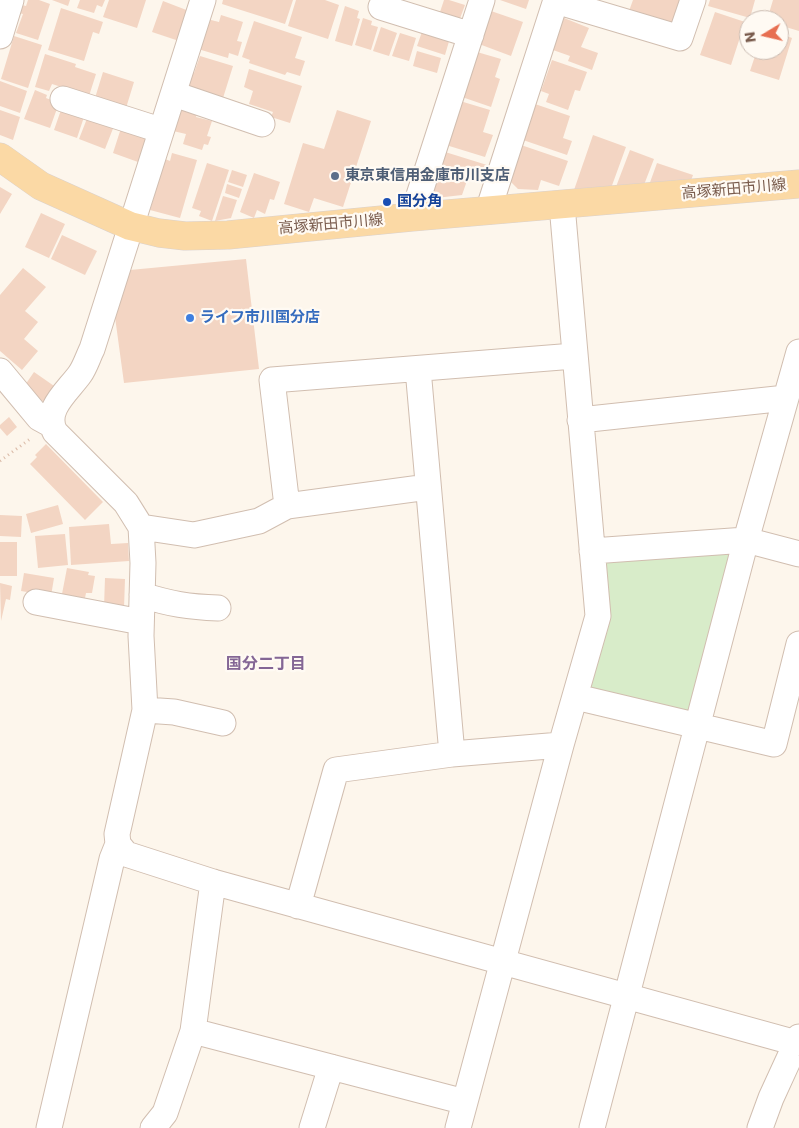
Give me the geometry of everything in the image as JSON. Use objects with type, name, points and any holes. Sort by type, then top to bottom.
[{"type":"main road","name":"高塚新田市川線","points":[[0,157],[41,186],[130,226],[159,233],[185,236],[228,235],[412,217],[799,184]]},
{"type":"street","points":[[0,36],[12,0]]},
{"type":"street","points":[[50,424],[52,410],[82,372],[92,349],[160,130],[174,94],[203,0]]},
{"type":"street","points":[[412,217],[482,0]]},
{"type":"street","points":[[488,211],[556,0],[680,38],[693,0]]},
{"type":"street","points":[[381,7],[471,35]]},
{"type":"street","points":[[174,94],[262,124]]},
{"type":"street","points":[[63,99],[160,130]]},
{"type":"street","points":[[458,1128],[561,745],[598,616],[562,205]]},
{"type":"street","points":[[592,1128],[746,540],[799,352]]},
{"type":"street","points":[[287,506],[272,380],[574,356]]},
{"type":"street","points":[[418,369],[452,754]]},
{"type":"street","points":[[0,371],[39,418],[50,424],[55,432],[126,503],[141,527],[143,563],[141,622],[145,710],[117,834],[118,844],[112,859],[49,1128]]},
{"type":"street","points":[[580,420],[786,398]]},
{"type":"street","points":[[141,527],[194,535],[259,520],[287,506],[428,487]]},
{"type":"street","points":[[592,552],[746,540],[799,554]]},
{"type":"street","points":[[142,595],[170,604],[218,608]]},
{"type":"street","points":[[36,602],[141,622]]},
{"type":"street","points":[[576,697],[774,744],[799,644]]},
{"type":"street","points":[[145,710],[174,712],[223,723]]},
{"type":"street","points":[[298,906],[336,770],[452,754],[561,745]]},
{"type":"street","points":[[118,844],[126,854],[213,882],[626,996],[798,1040],[771,1098],[760,1128]]},
{"type":"street","points":[[153,1128],[165,1113],[193,1031],[213,882]]},
{"type":"street","points":[[193,1031],[465,1102]]},
{"type":"street","points":[[312,1128],[331,1067]]},
{"type":"path","points":[[0,461],[50,424]]},
{"type":"green space","points":[[734,549],[691,716],[588,691],[600,559]]},
{"type":"building","points":[[28,0],[39,0],[50,4],[38,40],[16,33],[23,14],[19,13],[22,5],[26,6]]},
{"type":"building","points":[[52,0],[70,0],[68,6]]},
{"type":"building","points":[[80,0],[105,0],[102,7],[97,5],[94,13],[77,8]]},
{"type":"building","points":[[109,0],[146,0],[137,28],[103,17]]},
{"type":"building","points":[[223,0],[293,0],[285,24],[222,4]]},
{"type":"building","points":[[296,0],[325,0],[339,5],[328,39],[288,26]]},
{"type":"building","points":[[444,0],[465,5],[459,21],[439,15]]},
{"type":"building","points":[[500,0],[529,0],[526,9]]},
{"type":"building","points":[[633,0],[680,0],[671,25],[629,11]]},
{"type":"building","points":[[710,0],[755,0],[752,10],[739,10],[739,15],[708,6]]},
{"type":"building","points":[[773,0],[799,0],[799,31],[789,28],[789,10],[770,10]]},
{"type":"building","points":[[163,1],[189,11],[179,41],[152,32]]},
{"type":"building","points":[[345,6],[359,11],[357,18],[360,19],[352,46],[335,41]]},
{"type":"building","points":[[61,8],[103,22],[99,34],[93,32],[84,61],[48,50]]},
{"type":"building","points":[[491,11],[523,22],[511,56],[479,44]]},
{"type":"building","points":[[715,12],[739,20],[739,40],[731,65],[700,55]]},
{"type":"building","points":[[221,15],[243,22],[237,41],[242,42],[238,56],[229,53],[228,58],[198,49],[207,19],[219,22]]},
{"type":"building","points":[[363,18],[372,21],[371,25],[378,27],[371,50],[355,45]]},
{"type":"building","points":[[564,18],[589,28],[581,47],[598,53],[592,70],[568,61],[570,56],[553,50]]},
{"type":"building","points":[[254,21],[302,37],[295,58],[305,61],[300,76],[287,72],[285,75],[249,63],[250,60],[242,57]]},
{"type":"building","points":[[381,27],[397,33],[389,56],[373,51]]},
{"type":"building","points":[[423,29],[450,38],[445,55],[417,46]]},
{"type":"building","points":[[400,33],[416,38],[409,61],[392,56]]},
{"type":"building","points":[[14,36],[42,45],[28,88],[1,79]]},
{"type":"building","points":[[789,37],[792,38],[789,48]]},
{"type":"building","points":[[417,51],[441,58],[437,73],[413,66]]},
{"type":"building","points":[[477,52],[501,59],[495,77],[500,79],[491,107],[462,97]]},
{"type":"building","points":[[45,54],[76,64],[75,67],[96,74],[89,96],[52,84],[49,91],[35,87]]},
{"type":"building","points":[[200,56],[233,66],[223,98],[184,90],[190,72],[194,73]]},
{"type":"building","points":[[552,60],[587,72],[580,91],[575,90],[568,110],[546,102],[549,94],[541,91]]},
{"type":"building","points":[[754,60],[785,60],[779,80],[750,71]]},
{"type":"building","points":[[249,69],[302,86],[290,123],[271,117],[273,112],[249,104],[253,91],[244,87]]},
{"type":"building","points":[[103,72],[134,82],[126,108],[95,98]]},
{"type":"building","points":[[0,81],[27,91],[20,113],[0,106]]},
{"type":"building","points":[[35,90],[47,95],[46,98],[59,103],[50,128],[24,119]]},
{"type":"building","points":[[460,101],[490,110],[483,132],[493,135],[485,157],[446,145]]},
{"type":"building","points":[[535,104],[570,116],[563,138],[572,141],[567,155],[523,140]]},
{"type":"building","points":[[180,109],[197,114],[196,117],[212,121],[207,136],[211,137],[208,145],[204,144],[202,150],[183,144],[186,134],[173,131]]},
{"type":"building","points":[[0,110],[20,117],[13,140],[0,135]]},
{"type":"building","points":[[61,110],[84,117],[77,138],[54,130]]},
{"type":"building","points":[[337,110],[371,121],[343,207],[314,198],[309,212],[284,204],[303,143],[324,149]]},
{"type":"building","points":[[88,116],[114,126],[105,149],[79,139]]},
{"type":"building","points":[[122,125],[147,134],[138,162],[113,153]]},
{"type":"building","points":[[593,135],[626,147],[610,191],[574,190]]},
{"type":"building","points":[[521,145],[568,161],[559,186],[541,180],[538,190],[518,189],[509,180]]},
{"type":"building","points":[[630,150],[654,159],[642,190],[614,192]]},
{"type":"building","points":[[442,151],[487,165],[482,180],[469,175],[462,195],[427,199]]},
{"type":"building","points":[[172,153],[197,160],[180,218],[150,210],[156,190],[151,188],[165,159],[170,161]]},
{"type":"building","points":[[207,163],[229,170],[212,221],[199,216],[201,211],[192,208]]},
{"type":"building","points":[[657,163],[693,175],[689,186],[648,188]]},
{"type":"building","points":[[232,170],[247,175],[243,187],[228,182]]},
{"type":"building","points":[[254,173],[280,182],[274,200],[270,199],[265,214],[257,210],[254,218],[240,212]]},
{"type":"building","points":[[227,184],[242,189],[239,198],[225,193]]},
{"type":"building","points":[[0,187],[12,194],[0,214]]},
{"type":"building","points":[[223,196],[237,200],[231,218],[215,221]]},
{"type":"building","points":[[41,213],[65,224],[49,258],[25,247]]},
{"type":"building","points":[[62,235],[97,251],[85,275],[51,259]]},
{"type":"building","points":[[246,259],[259,369],[124,383],[115,317],[130,270]]},
{"type":"building","points":[[23,268],[46,287],[25,311],[38,322],[24,339],[38,351],[22,370],[0,351],[0,295]]},
{"type":"building","points":[[34,372],[57,388],[47,404],[23,388]]},
{"type":"building","points":[[9,417],[17,427],[7,436],[0,428],[0,425]]},
{"type":"building","points":[[46,444],[103,502],[85,520],[30,464],[37,457],[35,455]]},
{"type":"building","points":[[58,505],[63,524],[31,533],[26,514]]},
{"type":"building","points":[[0,515],[22,516],[21,537],[0,536]]},
{"type":"building","points":[[109,524],[111,544],[128,543],[129,561],[71,565],[69,527]]},
{"type":"building","points":[[65,534],[68,565],[38,568],[35,536]]},
{"type":"building","points":[[0,542],[17,542],[17,576],[0,576]]},
{"type":"building","points":[[67,568],[89,572],[88,575],[95,576],[92,593],[86,593],[85,598],[62,594]]},
{"type":"building","points":[[24,573],[54,578],[51,596],[21,591]]},
{"type":"building","points":[[105,578],[125,579],[124,608],[104,607]]},
{"type":"building","points":[[0,583],[12,586],[10,600],[6,599],[1,621]]},
{"type":"place","name":"東京東信用金庫市川支店","points":[[335,176]]},
{"type":"place","name":"国分角","points":[[387,202]]},
{"type":"place","name":"ライフ市川国分店","points":[[190,318]]},
{"type":"district","name":"国分二丁目","points":[[266,665]]}]
